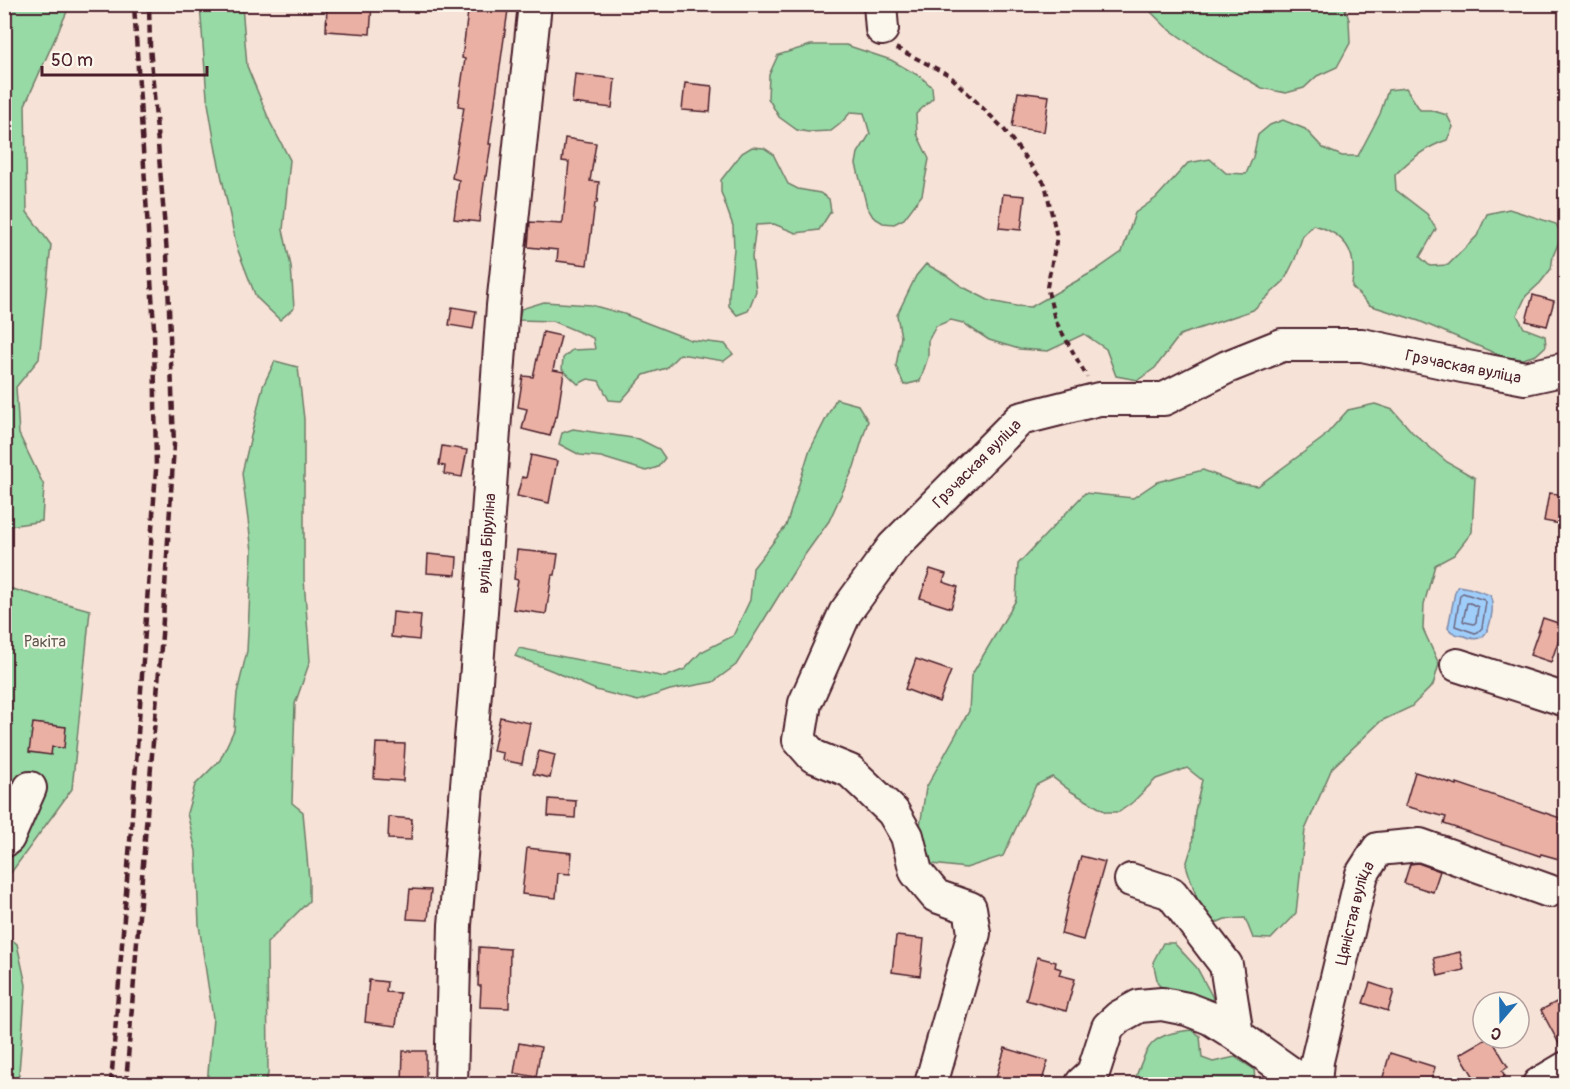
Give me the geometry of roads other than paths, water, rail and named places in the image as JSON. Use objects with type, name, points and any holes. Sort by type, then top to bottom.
[{"type":"street","name":"вуліца Біруліна","points":[[451,1084],[456,914],[475,693],[503,306],[534,4]]},
{"type":"street","name":"Грэчаская вуліца","points":[[931,1084],[974,933],[970,908],[936,896],[916,872],[907,836],[893,812],[850,771],[813,756],[799,740],[805,703],[845,613],[893,547],[1020,419],[1099,399],[1164,399],[1227,367],[1282,345],[1362,345],[1525,378],[1566,369]]},
{"type":"street","points":[[1566,388],[1566,398]]},
{"type":"street","points":[[1457,665],[1566,700]]},
{"type":"street","points":[[4,841],[8,838],[30,788]]},
{"type":"street","name":"Цяністая вуліца","points":[[1315,1084],[1317,1061],[1362,874],[1378,849],[1420,845],[1550,891]]},
{"type":"street","points":[[1131,880],[1171,893],[1226,965],[1237,1035]]},
{"type":"street","points":[[1082,1083],[1093,1073],[1108,1027],[1119,1017],[1139,1006],[1162,1004],[1187,1009],[1210,1018],[1306,1084]]},
{"type":"street","points":[[1539,1084],[1566,1068]]},
{"type":"water","points":[[1458,586],[1490,595],[1491,619],[1483,636],[1479,638],[1458,635],[1448,628]]},
{"type":"railway","points":[[111,1084],[156,470],[154,328],[134,4]]},
{"type":"railway","points":[[126,1084],[162,635],[174,445],[167,254],[150,46],[149,4]]},
{"type":"park label","name":"Ракіта","points":[[45,641]]}]
